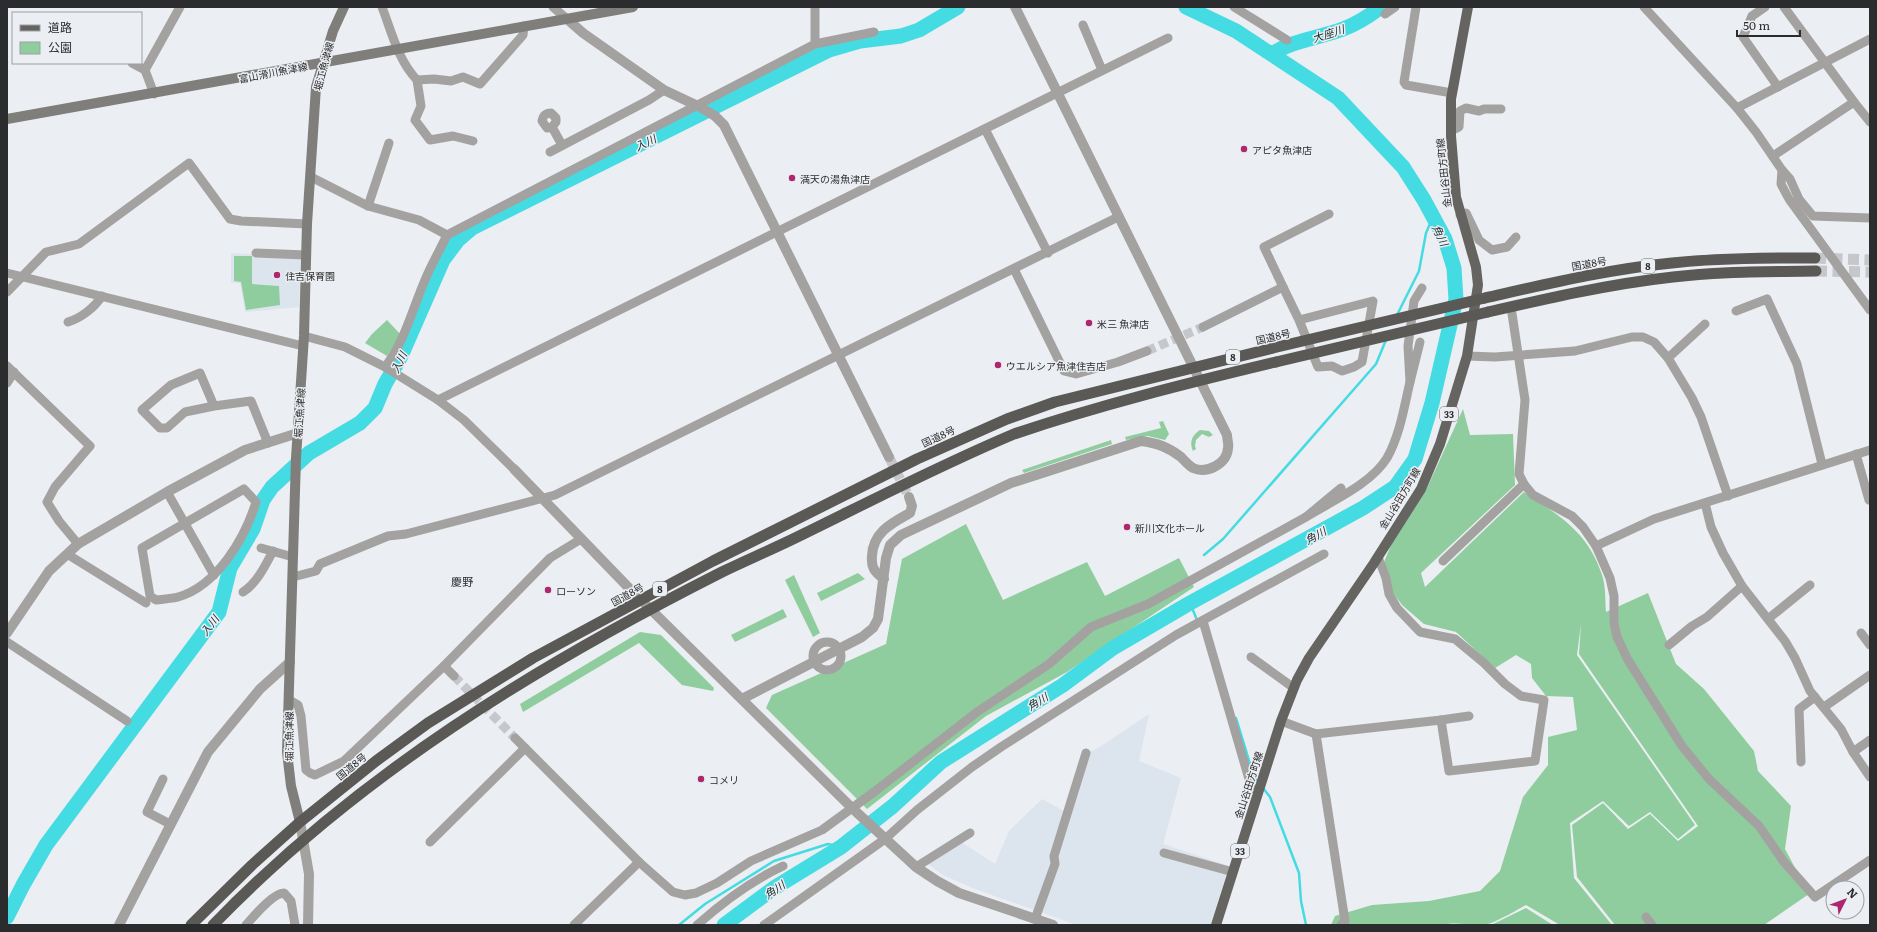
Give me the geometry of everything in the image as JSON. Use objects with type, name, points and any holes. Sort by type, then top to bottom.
[{"type":"highway","name":"国道8号","points":[[191,925],[252,865],[300,822],[376,761],[447,711],[533,658],[713,561],[917,459],[1000,422],[1055,402],[1273,348],[1577,277],[1673,263],[1750,258],[1815,258]]},
{"type":"highway","name":"8","points":[[213,925],[265,874],[379,778],[473,712],[554,664],[723,572],[1014,434],[1107,405],[1200,380],[1580,291],[1674,276],[1747,272],[1816,271]]},
{"type":"main road","name":"堀江魚津線","points":[[300,822],[291,786],[286,752],[298,433],[304,341],[307,224],[316,87],[333,31],[344,7]]},
{"type":"main road","name":"富山滑川魚津線","points":[[7,119],[154,94],[398,48],[566,19],[588,11],[633,7]]},
{"type":"main road","name":"金山谷田方町線","points":[[1216,925],[1281,721],[1294,688],[1309,658],[1378,557],[1421,489],[1440,444],[1467,356],[1478,285],[1476,267],[1456,197],[1451,131],[1452,93],[1468,7]]},
{"type":"street","points":[[145,70],[180,7]]},
{"type":"street","points":[[382,7],[398,48],[400,59],[417,80],[421,106],[415,120],[430,140],[453,136],[473,141]]},
{"type":"street","points":[[553,7],[583,33],[664,90],[698,106],[715,116],[724,125],[733,139],[838,356],[889,457]]},
{"type":"street","points":[[815,7],[815,44]]},
{"type":"street","points":[[742,700],[862,637],[873,628],[878,619],[886,558],[890,545],[901,535],[1011,483],[1141,441],[1157,443],[1170,449],[1192,468],[1204,470],[1216,466],[1225,458],[1228,449],[1227,436],[1015,7]]},
{"type":"street","points":[[1234,7],[1287,40]]},
{"type":"street","points":[[1385,14],[1395,7]]},
{"type":"street","points":[[1416,7],[1404,82],[1406,85],[1452,93]]},
{"type":"street","points":[[1644,7],[1738,108],[1782,170],[1790,178],[1799,199],[1813,216],[1870,218]]},
{"type":"street","points":[[1765,7],[1752,16],[1743,37],[1778,87]]},
{"type":"street","points":[[1784,7],[1870,122]]},
{"type":"street","points":[[1082,25],[1102,70]]},
{"type":"street","points":[[417,80],[434,79],[451,81],[463,78],[480,84],[523,35],[524,26]]},
{"type":"street","points":[[385,367],[395,354],[403,338],[425,280],[447,235],[815,44],[874,32]]},
{"type":"street","points":[[438,400],[1168,38]]},
{"type":"street","points":[[1738,108],[1870,39]]},
{"type":"street","points":[[134,64],[145,70],[154,94]]},
{"type":"street","points":[[550,152],[649,100],[664,90]]},
{"type":"street","points":[[1773,156],[1854,102]]},
{"type":"street","points":[[1451,131],[1459,127],[1460,111],[1462,109],[1466,108],[1479,111],[1484,108],[1501,109]]},
{"type":"street","points":[[552,126],[562,145]]},
{"type":"street","points":[[985,129],[1048,253]]},
{"type":"street","points":[[368,206],[389,143]]},
{"type":"street","points":[[7,292],[24,277],[46,252],[79,244],[189,163],[230,219],[241,221],[307,224]]},
{"type":"street","points":[[1782,170],[1781,184],[1789,199],[1870,310]]},
{"type":"street","points":[[311,177],[368,206],[419,220],[447,235]]},
{"type":"street","points":[[1460,215],[1466,213],[1479,240],[1492,250],[1507,247],[1516,237]]},
{"type":"street","points":[[1299,320],[1373,301],[1362,362],[1354,367],[1342,371],[1332,366],[1318,367],[1299,320],[1264,247],[1329,214]]},
{"type":"street","points":[[293,577],[316,571],[320,564],[388,536],[406,534],[555,495],[1118,218]]},
{"type":"street","points":[[256,253],[306,255]]},
{"type":"street","points":[[1014,269],[1064,371],[1076,374],[1118,362],[1147,351]]},
{"type":"street","points":[[7,273],[102,296],[304,341],[345,347],[385,367],[438,400],[464,420],[742,700],[852,808],[916,867],[959,893],[1052,925]]},
{"type":"street","points":[[1203,327],[1283,287]]},
{"type":"street","points":[[1410,382],[1408,346],[1414,301],[1422,288]]},
{"type":"street","points":[[68,322],[78,319],[98,303],[102,296]]},
{"type":"street","points":[[1736,311],[1767,299],[1797,364],[1822,464]]},
{"type":"street","points":[[1511,306],[1525,400],[1520,474],[1524,484],[1533,495],[1572,516],[1596,546],[1610,578],[1614,596],[1614,623],[1617,637],[1628,660],[1682,746],[1709,779],[1759,826],[1784,862],[1815,897],[1870,860]]},
{"type":"street","points":[[1668,358],[1705,324]]},
{"type":"street","points":[[1467,356],[1495,357],[1575,350],[1632,337],[1643,337],[1654,342],[1668,358],[1692,398],[1701,417],[1728,496]]},
{"type":"street","points":[[515,738],[639,862],[673,892],[684,895],[696,893],[717,883],[751,861],[822,830],[977,712],[1049,664],[1091,627],[1148,604],[1306,517],[1366,480],[1386,459],[1395,440],[1420,342]]},
{"type":"street","points":[[7,383],[11,370],[90,446],[55,487],[47,502],[59,521],[78,544]]},
{"type":"street","points":[[214,406],[200,373],[171,385],[142,410],[160,428],[167,428],[185,412],[251,401],[268,442]]},
{"type":"street","points":[[7,633],[49,571],[78,544],[166,492],[245,450],[298,433]]},
{"type":"street","points":[[1596,546],[1654,519],[1705,504],[1822,464],[1870,450]]},
{"type":"street","points":[[1856,454],[1869,500]]},
{"type":"street","points":[[1443,561],[1524,484]]},
{"type":"street","points":[[1306,517],[1341,488]]},
{"type":"street","points":[[244,489],[256,502],[244,534],[231,554],[214,574],[196,587],[178,597],[156,600],[150,596],[142,548],[184,522],[244,489]]},
{"type":"street","points":[[166,492],[214,574]]},
{"type":"street","points":[[884,579],[876,573],[871,565],[872,547],[878,535],[887,526],[910,513],[912,506],[909,497]]},
{"type":"street","points":[[1705,504],[1712,527],[1723,553],[1742,586],[1785,641],[1795,658],[1810,691],[1841,729],[1853,752],[1870,777]]},
{"type":"street","points":[[289,700],[298,705],[301,716],[306,770],[310,774],[315,775],[344,760],[444,666],[550,558],[580,538]]},
{"type":"street","points":[[261,548],[293,557]]},
{"type":"street","points":[[243,592],[251,587],[273,551]]},
{"type":"street","points":[[67,554],[146,603]]},
{"type":"street","points":[[764,925],[883,837],[978,763],[1176,635],[1324,554]]},
{"type":"street","points":[[1378,557],[1386,578],[1389,594],[1397,608],[1420,632],[1455,639],[1484,663],[1505,684],[1521,696],[1544,700],[1535,761],[1449,771],[1441,720]]},
{"type":"street","points":[[1768,619],[1810,585]]},
{"type":"street","points":[[1669,645],[1707,617],[1742,586]]},
{"type":"street","points":[[1203,621],[1250,786],[1258,792]]},
{"type":"street","points":[[1861,633],[1870,645]]},
{"type":"street","points":[[7,642],[127,721]]},
{"type":"street","points":[[1251,657],[1294,688]]},
{"type":"street","points":[[119,925],[208,752],[260,689],[290,662]]},
{"type":"street","points":[[444,666],[454,676]]},
{"type":"street","points":[[1824,708],[1870,675]]},
{"type":"street","points":[[1800,762],[1799,709],[1815,697]]},
{"type":"street","points":[[1281,721],[1316,734],[1469,716]]},
{"type":"street","points":[[1316,734],[1345,921],[1341,925]]},
{"type":"street","points":[[1853,752],[1870,740]]},
{"type":"street","points":[[430,842],[525,748]]},
{"type":"street","points":[[1035,919],[1055,864],[1054,856],[1086,752]]},
{"type":"street","points":[[163,779],[147,812],[170,824]]},
{"type":"street","points":[[300,822],[309,874],[308,925]]},
{"type":"street","points":[[916,867],[970,833]]},
{"type":"street","points":[[1164,853],[1233,872]]},
{"type":"street","points":[[574,925],[639,862]]},
{"type":"street","points":[[697,925],[715,909],[760,877],[783,866]]},
{"type":"street","points":[[246,925],[279,893],[284,893],[291,901],[295,925]]},
{"type":"shaded area","points":[[231,253],[301,257],[299,307],[245,312],[240,283],[231,283]]},
{"type":"shaded area","points":[[1149,714],[1139,761],[1181,778],[1163,844],[1229,866],[1210,925],[1077,925],[975,889],[943,875],[928,864],[961,842],[995,864],[1009,831],[1042,799],[1064,811],[1083,755],[1100,747]]},
{"type":"green space","points":[[234,256],[252,256],[252,284],[279,286],[280,305],[246,310],[241,282],[234,281]]},
{"type":"green space","points":[[387,320],[401,335],[387,356],[365,343]]},
{"type":"green space","points":[[1463,409],[1470,435],[1513,434],[1515,485],[1421,573],[1425,587],[1524,492],[1561,517],[1581,536],[1589,547],[1602,575],[1605,589],[1606,612],[1648,593],[1676,664],[1704,689],[1754,751],[1758,771],[1791,806],[1785,849],[1809,894],[1764,925],[1615,925],[1577,877],[1572,825],[1603,803],[1628,829],[1650,814],[1678,841],[1698,826],[1579,654],[1581,624],[1577,655],[1695,825],[1678,839],[1650,812],[1629,826],[1603,801],[1570,823],[1574,878],[1612,925],[1560,925],[1526,905],[1499,920],[1484,925],[1453,923],[1443,925],[1331,925],[1335,916],[1372,905],[1429,901],[1480,891],[1500,871],[1523,797],[1548,765],[1548,737],[1577,730],[1573,697],[1546,696],[1532,678],[1531,664],[1516,655],[1495,668],[1456,632],[1424,624],[1402,605],[1391,590],[1384,562],[1394,538],[1427,488]]},
{"type":"green space","points":[[1163,421],[1169,434],[1165,440],[1148,436],[1126,440],[1125,437],[1161,428],[1159,422]]},
{"type":"green space","points":[[1200,430],[1209,431],[1213,435],[1209,437],[1202,434],[1196,440],[1196,449],[1193,451],[1191,445],[1192,439]]},
{"type":"green space","points":[[1111,440],[1112,444],[1024,473],[1022,470]]},
{"type":"green space","points":[[966,524],[1003,600],[1087,562],[1105,596],[1179,558],[1194,587],[1067,672],[986,716],[867,809],[766,708],[772,695],[886,644],[902,559]]},
{"type":"green space","points":[[858,573],[865,579],[821,601],[817,593]]},
{"type":"green space","points":[[794,575],[820,633],[813,637],[785,580]]},
{"type":"green space","points":[[783,609],[787,617],[735,642],[731,635]]},
{"type":"green space","points":[[640,632],[661,635],[714,688],[713,691],[682,685],[639,643],[523,712],[520,704]]},
{"type":"green space","points":[[1526,908],[1553,925],[1491,925]]},
{"type":"waterway","name":"入川","points":[[7,917],[46,845],[219,612],[230,568],[253,529],[263,500],[272,487],[309,453],[360,423],[375,408],[385,384],[401,356],[443,260],[458,240],[472,228],[829,50],[860,41],[901,36],[919,30],[958,7]]},
{"type":"waterway","name":"角川","points":[[724,925],[774,888],[841,847],[893,806],[941,762],[1063,685],[1113,648],[1190,603],[1363,508],[1395,487],[1415,459],[1432,403],[1456,299],[1454,268],[1445,239],[1424,200],[1403,167],[1338,98],[1236,31],[1186,7]]},
{"type":"waterway","name":"大座川","points":[[1272,54],[1297,42],[1348,27],[1363,20],[1381,7]]},
{"type":"waterway","points":[[1397,315],[1419,271],[1426,233],[1433,217]]},
{"type":"waterway","points":[[1204,555],[1223,539],[1376,364],[1386,340]]},
{"type":"waterway","points":[[1190,603],[1197,620]]},
{"type":"waterway","points":[[1236,718],[1254,777],[1258,782]]},
{"type":"waterway","points":[[1263,788],[1270,797],[1299,873],[1301,901],[1306,925]]},
{"type":"waterway","points":[[679,925],[705,904],[774,861],[828,844],[841,847]]},
{"type":"tunnel","points":[[1815,258],[1870,260]]},
{"type":"tunnel","points":[[1816,271],[1870,272]]},
{"type":"tunnel","points":[[1147,351],[1203,327]]},
{"type":"tunnel","points":[[889,457],[909,497]]},
{"type":"tunnel","points":[[454,676],[515,738]]},
{"type":"place","name":"アピタ魚津店","points":[[1244,149]]},
{"type":"place","name":"満天の湯魚津店","points":[[792,178]]},
{"type":"place","name":"住吉保育園","points":[[277,275]]},
{"type":"place","name":"米三 魚津店","points":[[1089,323]]},
{"type":"place","name":"ウエルシア魚津住吉店","points":[[998,365]]},
{"type":"place","name":"新川文化ホール","points":[[1127,527]]},
{"type":"place","name":"ローソン","points":[[548,590]]},
{"type":"place","name":"コメリ","points":[[701,779]]},
{"type":"district","name":"慶野","points":[[462,581]]}]
